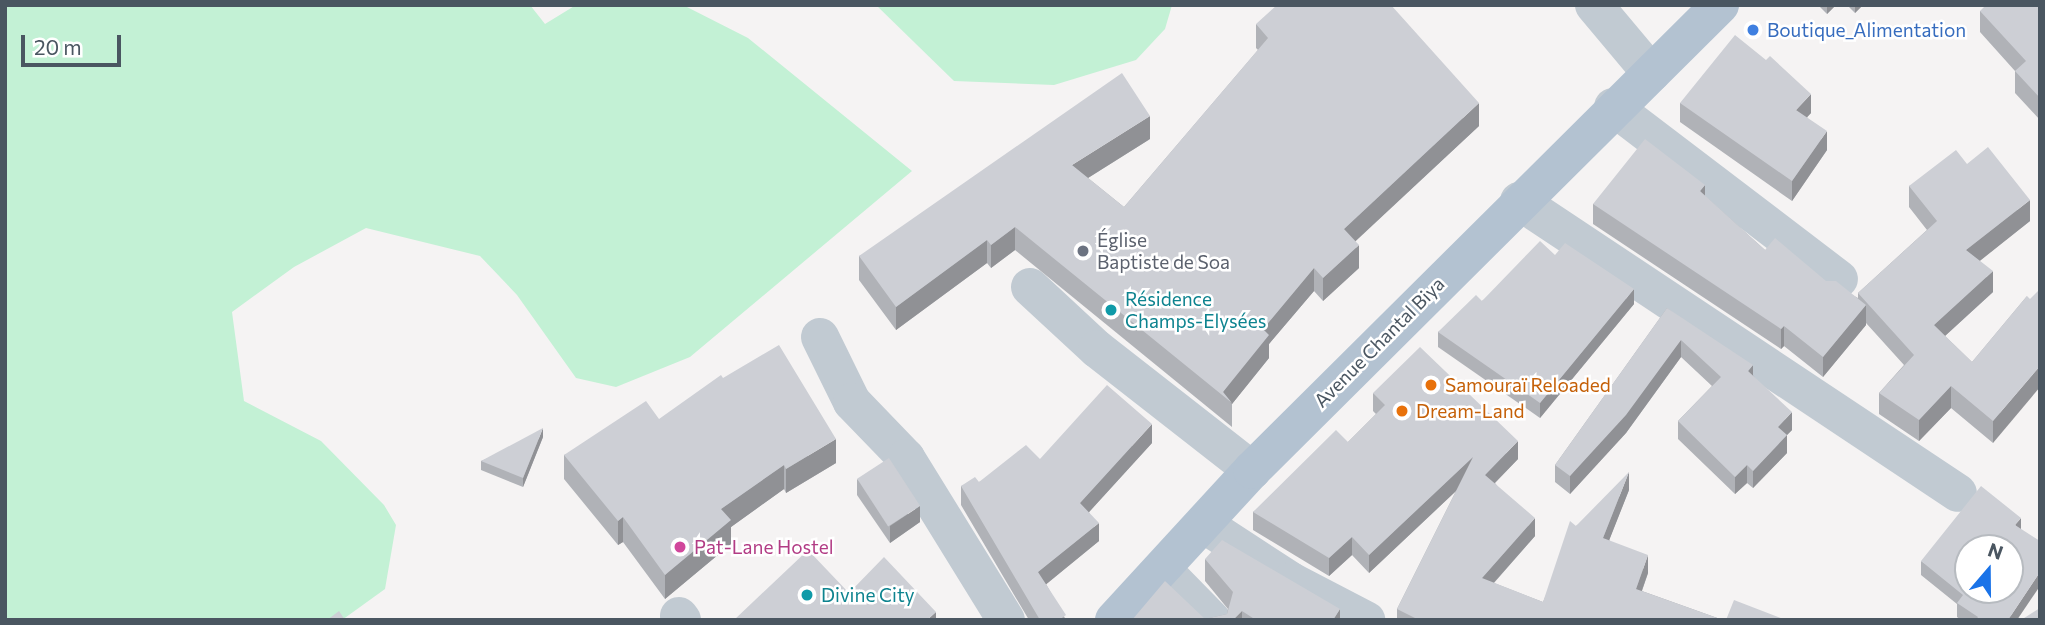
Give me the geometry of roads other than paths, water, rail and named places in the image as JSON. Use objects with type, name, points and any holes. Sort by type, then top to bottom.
[{"type":"main road","name":"Avenue Chantal Biya","points":[[1114,620],[1205,526],[1252,470],[1613,107],[1720,5]]},
{"type":"street","points":[[1594,5],[1651,73]]},
{"type":"street","points":[[1613,107],[1839,279]]},
{"type":"street","points":[[1519,201],[1958,493]]},
{"type":"street","points":[[1030,287],[1097,349],[1252,470]]},
{"type":"street","points":[[820,337],[852,402],[906,458],[1006,620]]},
{"type":"street","points":[[1205,526],[1292,581],[1366,620]]},
{"type":"street","points":[[1163,570],[1212,620]]},
{"type":"place","name":"Boutique_Alimentation","points":[[1753,30]]},
{"type":"place","name":"Église Baptiste de Soa","points":[[1083,251]]},
{"type":"place","name":"Résidence Champs-Elysées","points":[[1111,310]]},
{"type":"place","name":"Samouraï Reloaded","points":[[1431,385]]},
{"type":"place","name":"Dream-Land","points":[[1402,411]]},
{"type":"place","name":"Pat-Lane Hostel","points":[[680,547]]},
{"type":"place","name":"Divine City","points":[[807,595]]}]
